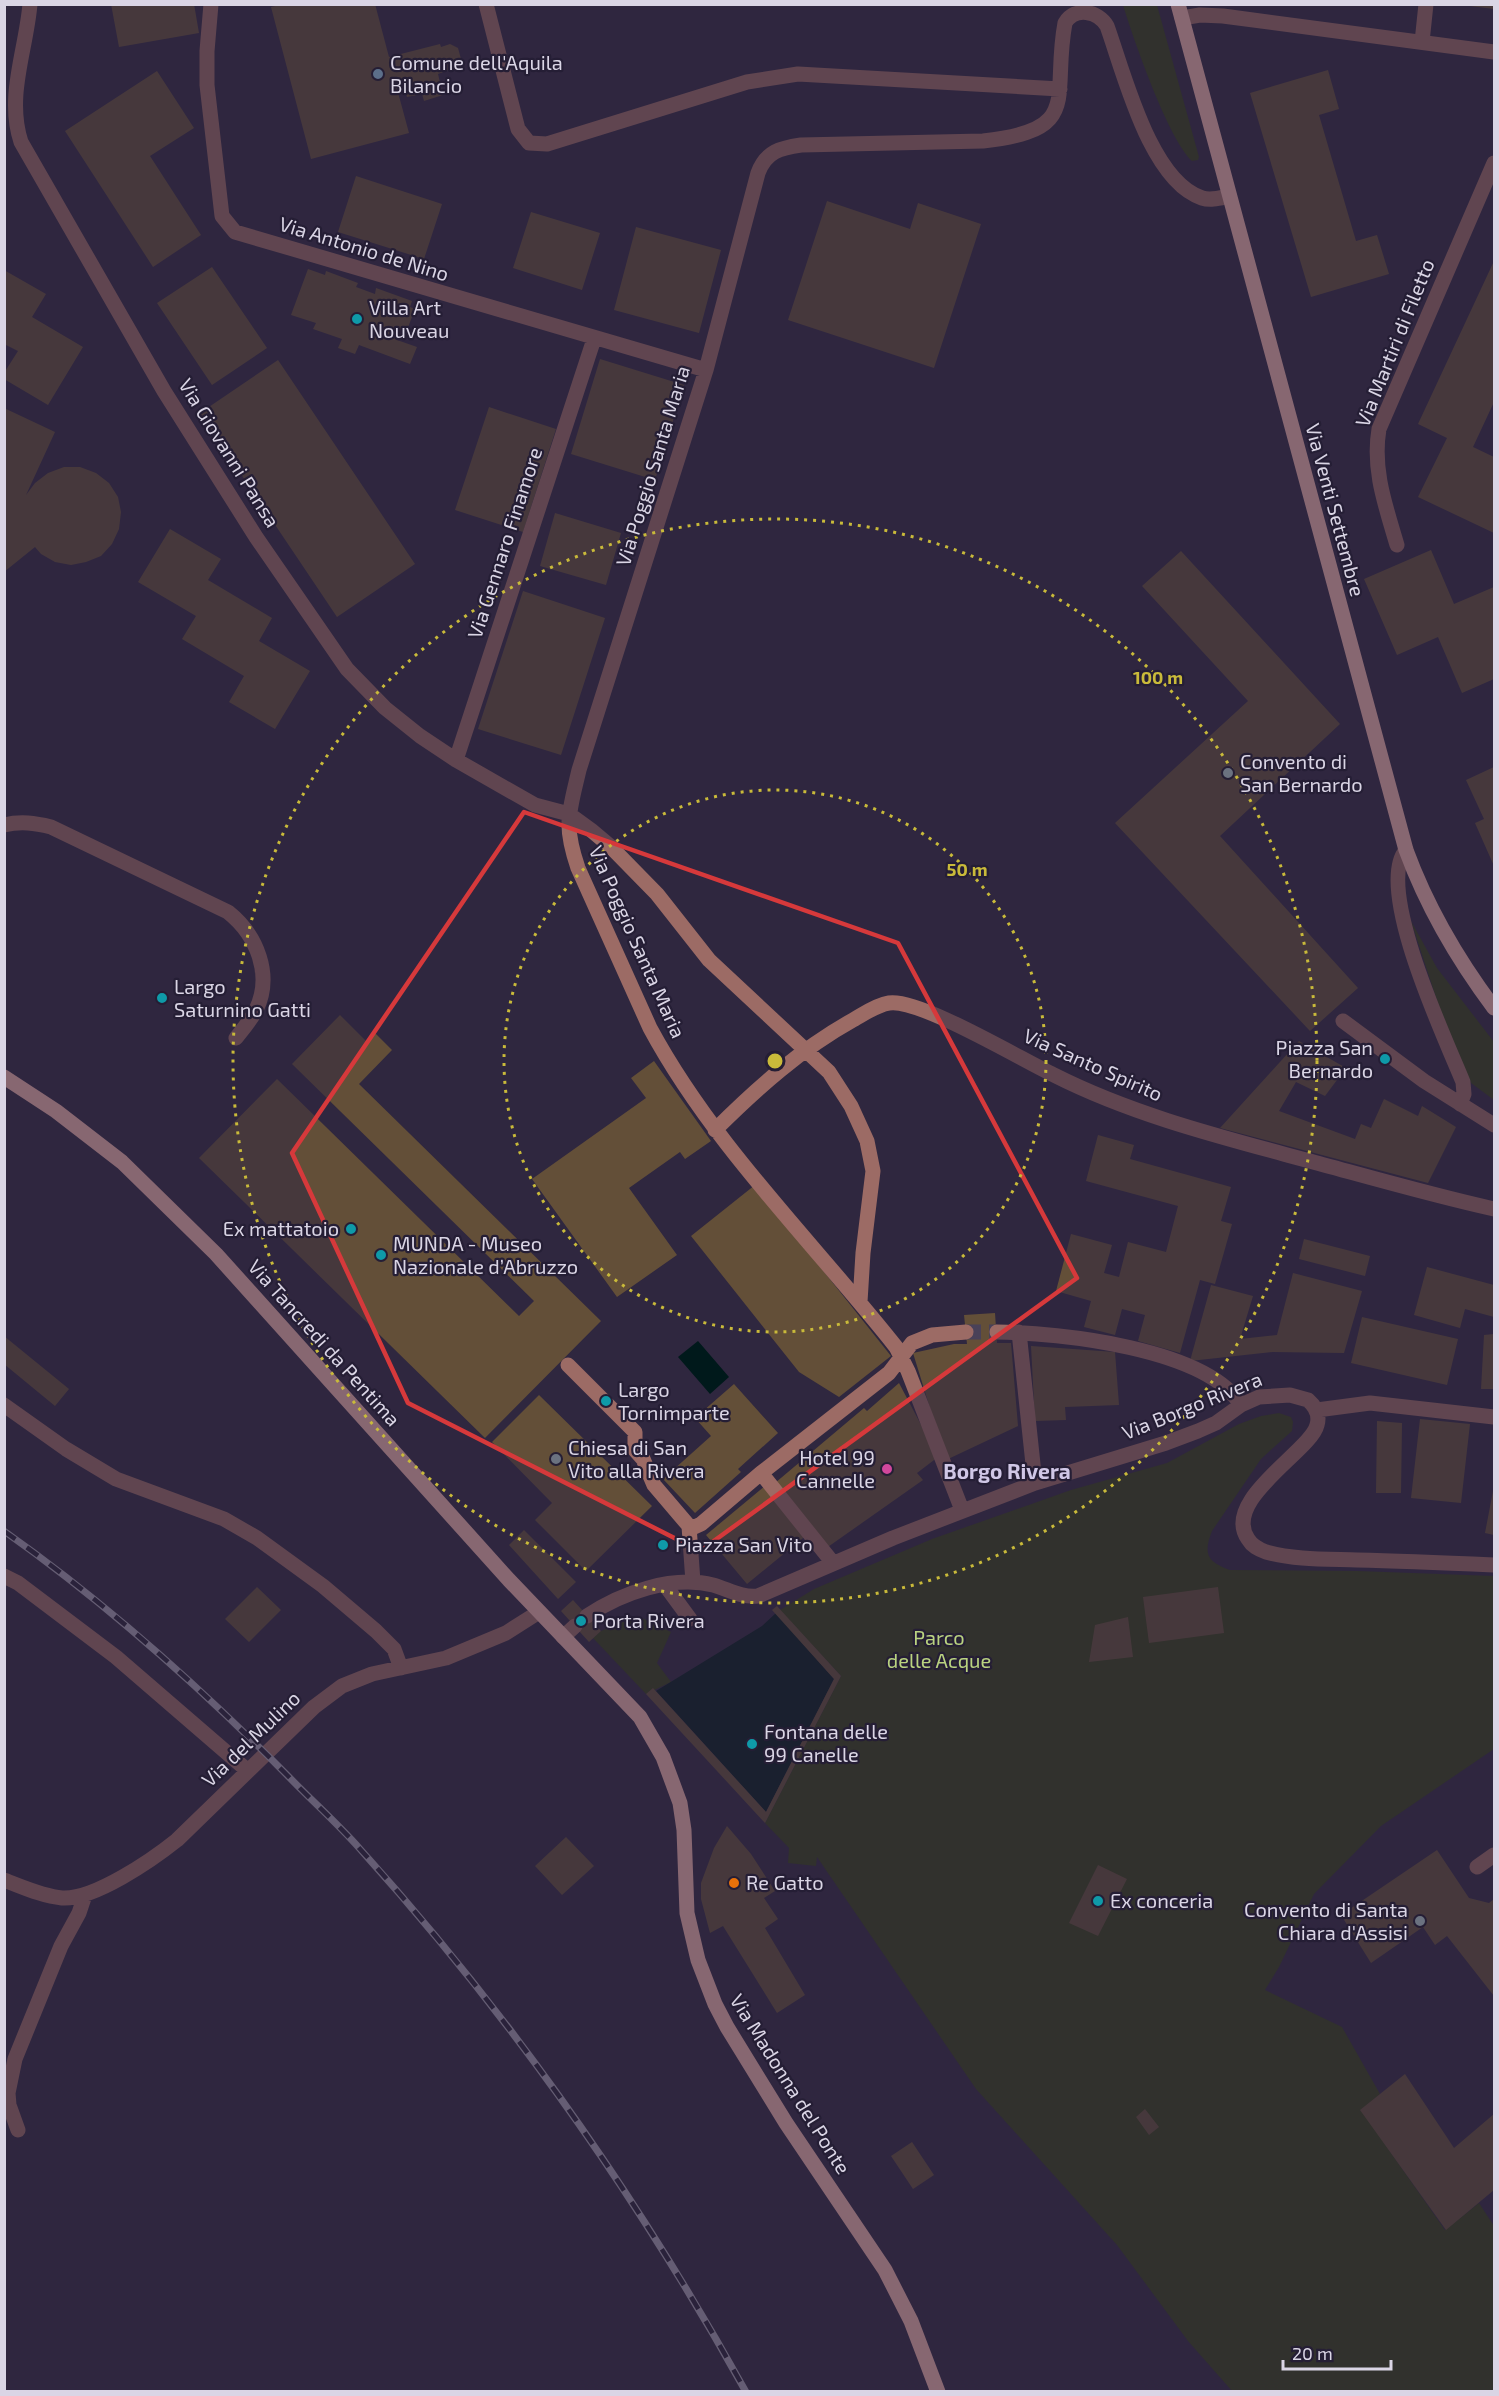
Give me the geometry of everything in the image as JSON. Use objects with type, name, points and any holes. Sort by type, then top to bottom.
[{"type":"main road","name":"Via Venti Settembre","points":[[1180,11],[1406,850],[1416,878],[1442,928],[1494,1008]]},
{"type":"main road","name":"Via Tancredi da Pentima","points":[[4,1077],[93,1138],[155,1192],[216,1254],[563,1637]]},
{"type":"main road","name":"Via Madonna del Ponte","points":[[563,1637],[635,1711],[663,1757],[675,1788],[682,1816],[685,1896],[690,1931],[711,1996],[727,2027],[786,2123],[885,2270],[914,2328],[938,2391]]},
{"type":"street","name":"Via Giovanni Pansa","points":[[30,4],[16,87],[16,123],[26,152],[164,391],[310,618],[347,669],[366,689],[420,736],[456,760],[535,805],[568,814]]},
{"type":"street","name":"Via Antonio de Nino","points":[[211,4],[207,85],[222,216],[230,227],[242,235],[706,370]]},
{"type":"street","points":[[486,4],[519,129],[529,143],[547,144],[747,82],[775,76],[806,75],[1060,89]]},
{"type":"street","points":[[1422,42],[1426,4]]},
{"type":"street","name":"Via Poggio Santa Maria","points":[[962,1510],[901,1356],[860,1302],[715,1130],[686,1088],[650,1028],[578,868],[570,843],[568,814],[579,770],[706,370],[758,172],[769,154],[782,148],[801,146],[983,141],[1012,138],[1030,133],[1048,121],[1057,107],[1065,23],[1076,9],[1094,14],[1107,26],[1148,136],[1168,171],[1201,198],[1211,200],[1229,196]]},
{"type":"street","points":[[1180,11],[1494,52]]},
{"type":"street","name":"Via Martiri di Filetto","points":[[1397,545],[1376,465],[1379,429],[1494,163]]},
{"type":"street","name":"Via Gennaro Finamore","points":[[456,760],[594,339]]},
{"type":"street","points":[[568,814],[591,830],[657,894],[709,960],[829,1072],[851,1106],[867,1141],[873,1171],[863,1253],[860,1302]]},
{"type":"street","points":[[4,825],[14,822],[32,822],[51,827],[228,912],[237,920],[257,948],[262,979],[260,1000],[236,1038]]},
{"type":"street","points":[[1406,850],[1401,860],[1399,875],[1403,917],[1432,1009],[1463,1082],[1464,1094],[1460,1104]]},
{"type":"street","name":"Via Santo Spirito","points":[[715,1130],[750,1095],[807,1050],[876,1007],[891,1003],[905,1004],[973,1033],[1055,1076],[1140,1111],[1220,1137],[1494,1209]]},
{"type":"street","points":[[1343,1021],[1395,1060],[1494,1125]]},
{"type":"street","points":[[690,1529],[703,1522],[889,1372],[912,1343],[926,1336],[966,1332]]},
{"type":"street","points":[[997,1332],[1019,1332],[1092,1340],[1182,1364],[1207,1373],[1219,1381],[1229,1389],[1241,1405]]},
{"type":"street","points":[[1019,1332],[1035,1483]]},
{"type":"street","points":[[568,1365],[635,1432],[635,1450],[654,1485],[687,1522],[690,1529],[693,1582],[665,1585],[615,1600],[587,1616]]},
{"type":"street","name":"Via Borgo Rivera","points":[[693,1582],[713,1585],[746,1597],[766,1593],[962,1510],[1035,1483],[1166,1443],[1216,1422],[1241,1405],[1268,1395],[1290,1395],[1308,1400],[1317,1410]]},
{"type":"street","points":[[1494,1417],[1370,1403],[1317,1410],[1315,1431],[1270,1476],[1247,1509],[1243,1526],[1245,1536],[1253,1545],[1270,1553],[1328,1559],[1494,1565]]},
{"type":"street","points":[[4,1405],[66,1449],[116,1479],[224,1519],[257,1538],[304,1572],[375,1631],[394,1649],[400,1668]]},
{"type":"street","points":[[761,1473],[833,1563]]},
{"type":"street","points":[[4,1576],[18,1583],[116,1657],[248,1771]]},
{"type":"street","points":[[665,1585],[690,1619]]},
{"type":"street","name":"Via del Mulino","points":[[4,1880],[52,1897],[65,1898],[85,1895],[108,1884],[169,1847],[314,1707],[342,1686],[360,1677],[430,1662],[463,1652],[516,1628],[539,1612]]},
{"type":"street","points":[[563,1637],[575,1626]]},
{"type":"street","points":[[1476,1867],[1494,1855]]},
{"type":"street","points":[[18,2130],[13,2120],[8,2093],[15,2059],[61,1946],[79,1913],[85,1895]]},
{"type":"highlighted area","points":[[524,812],[898,943],[1077,1278],[700,1551],[408,1403],[292,1153]]},
{"type":"green space","points":[[1123,5],[1157,5],[1198,160],[1192,161],[1172,132],[1152,87]]},
{"type":"green space","points":[[1411,921],[1437,968],[1494,1042],[1494,1100],[1471,1083],[1443,1019]]},
{"type":"green space","name":"Parco delle Acque","points":[[1279,1413],[1291,1417],[1292,1431],[1261,1459],[1212,1531],[1208,1551],[1216,1564],[1230,1570],[1358,1571],[1494,1576],[1494,1749],[1381,1826],[1314,1894],[1279,1967],[1265,1990],[1342,2027],[1380,2094],[1361,2110],[1445,2230],[1479,2203],[1494,2226],[1494,2391],[1232,2391],[1188,2341],[1117,2245],[976,2089],[817,1857],[816,1866],[788,1863],[789,1848],[765,1823],[841,1676],[780,1610],[814,1589],[932,1539],[1071,1490],[1167,1463],[1239,1424],[1261,1416]]},
{"type":"green space","points":[[638,1616],[671,1632],[657,1663],[671,1682],[646,1694],[593,1638],[601,1631]]},
{"type":"shaded area","points":[[698,1341],[729,1377],[710,1394],[678,1357]]},
{"type":"shaded area","name":"Fontana delle 99 Canelle","points":[[776,1613],[834,1679],[766,1812],[656,1691],[762,1626]]},
{"type":"building","points":[[111,4],[194,4],[199,33],[119,47]]},
{"type":"building","points":[[284,4],[375,4],[389,57],[440,44],[441,47],[450,44],[458,48],[461,59],[456,67],[438,74],[443,95],[424,101],[422,94],[407,97],[403,83],[396,85],[409,133],[311,159],[271,7]]},
{"type":"building","points":[[1470,4],[1494,4],[1494,9],[1470,6]]},
{"type":"building","points":[[1328,70],[1339,109],[1319,115],[1356,241],[1377,235],[1389,274],[1311,297],[1250,93]]},
{"type":"building","points":[[157,71],[194,128],[150,156],[201,235],[153,267],[65,131]]},
{"type":"building","points":[[356,176],[442,204],[424,259],[338,232]]},
{"type":"building","points":[[827,201],[910,229],[918,203],[981,224],[934,368],[788,320]]},
{"type":"building","points":[[531,212],[600,233],[582,290],[513,268]]},
{"type":"building","points":[[636,227],[721,250],[699,333],[614,310]]},
{"type":"building","points":[[1494,261],[1494,402],[1473,447],[1494,457],[1494,533],[1418,497],[1447,438],[1418,424]]},
{"type":"building","points":[[212,267],[267,348],[212,385],[157,303]]},
{"type":"building","name":"Villa Art Nouveau","points":[[308,269],[325,275],[326,271],[358,283],[356,287],[375,294],[376,288],[412,301],[410,307],[415,309],[407,330],[401,328],[397,340],[417,347],[410,364],[359,345],[355,354],[338,348],[342,339],[313,329],[316,323],[291,315]]},
{"type":"building","points":[[4,270],[46,294],[32,317],[83,347],[48,405],[4,379],[4,373],[18,351],[4,344]]},
{"type":"building","points":[[600,359],[684,385],[655,480],[571,454]]},
{"type":"building","points":[[278,360],[415,564],[337,617],[200,413]]},
{"type":"building","points":[[489,407],[556,429],[523,532],[455,510]]},
{"type":"building","points":[[4,408],[55,432],[26,495],[35,483],[48,473],[64,467],[80,467],[96,473],[109,483],[118,497],[121,512],[119,529],[112,544],[101,556],[71,565],[55,562],[41,554],[35,547],[4,572]]},
{"type":"building","points":[[555,513],[621,533],[606,585],[540,566]]},
{"type":"building","points":[[170,529],[221,559],[208,580],[272,618],[259,641],[310,671],[275,729],[229,702],[244,676],[182,639],[196,616],[138,582]]},
{"type":"building","points":[[1431,550],[1454,604],[1494,587],[1494,679],[1462,693],[1438,637],[1397,655],[1364,579]]},
{"type":"building","name":"Convento di San Bernardo","points":[[1181,551],[1340,724],[1220,836],[1358,988],[1310,1031],[1115,823],[1248,701],[1142,586]]},
{"type":"building","points":[[523,591],[605,618],[561,755],[478,729]]},
{"type":"building","points":[[1494,767],[1494,866],[1475,823],[1484,819],[1466,780]]},
{"type":"building","name":"Ex mattatoio","points":[[340,1015],[366,1041],[374,1032],[392,1050],[359,1084],[601,1321],[485,1438],[199,1158],[277,1079],[519,1316],[534,1301],[292,1064]]},
{"type":"building","points":[[1299,1041],[1346,1068],[1325,1096],[1296,1082],[1279,1111],[1355,1139],[1361,1124],[1371,1128],[1384,1099],[1418,1116],[1422,1106],[1456,1127],[1428,1183],[1220,1128]]},
{"type":"building","points":[[654,1061],[711,1141],[685,1159],[680,1152],[629,1188],[677,1255],[617,1297],[532,1179],[646,1098],[631,1078]]},
{"type":"building","points":[[1098,1135],[1134,1145],[1130,1159],[1231,1187],[1221,1221],[1232,1224],[1215,1284],[1200,1280],[1180,1353],[1138,1341],[1145,1315],[1122,1309],[1115,1335],[1084,1327],[1091,1301],[1056,1291],[1071,1234],[1112,1245],[1104,1273],[1119,1277],[1128,1242],[1166,1252],[1178,1206],[1086,1181]]},
{"type":"building","points":[[755,1185],[891,1356],[839,1397],[799,1372],[691,1236]]},
{"type":"building","points":[[1304,1239],[1370,1256],[1365,1276],[1299,1259]]},
{"type":"building","points":[[1427,1267],[1494,1285],[1494,1317],[1465,1309],[1460,1328],[1414,1315]]},
{"type":"building","points":[[1293,1273],[1362,1291],[1344,1353],[1273,1352],[1190,1361],[1211,1285],[1253,1296],[1240,1339],[1277,1335]]},
{"type":"building","points":[[995,1313],[997,1343],[1011,1343],[1018,1426],[946,1460],[913,1353],[954,1344],[967,1344],[964,1315]]},
{"type":"building","points":[[1362,1317],[1458,1339],[1447,1385],[1351,1363]]},
{"type":"building","points":[[1494,1334],[1494,1389],[1481,1389],[1484,1335]]},
{"type":"building","points":[[4,1336],[69,1389],[55,1406],[4,1364]]},
{"type":"building","points":[[1031,1346],[1115,1352],[1119,1405],[1065,1407],[1066,1420],[1035,1421]]},
{"type":"building","points":[[899,1383],[938,1457],[917,1473],[923,1480],[825,1549],[775,1483],[864,1408],[867,1411]]},
{"type":"building","points":[[734,1384],[778,1433],[738,1469],[741,1472],[695,1513],[663,1479],[711,1436],[695,1418]]},
{"type":"building","name":"Chiesa di San Vito alla Rivera","points":[[539,1395],[652,1506],[586,1571],[535,1520],[552,1503],[492,1442]]},
{"type":"building","points":[[1420,1419],[1470,1424],[1461,1503],[1411,1498]]},
{"type":"building","points":[[1377,1421],[1402,1423],[1401,1493],[1376,1493]]},
{"type":"building","points":[[766,1485],[808,1534],[747,1584],[706,1535]]},
{"type":"building","points":[[1494,1491],[1494,1535],[1485,1533]]},
{"type":"building","points":[[524,1530],[576,1582],[558,1599],[509,1545]]},
{"type":"building","points":[[257,1587],[281,1610],[249,1642],[225,1619]]},
{"type":"building","points":[[1218,1587],[1224,1633],[1149,1643],[1143,1597]]},
{"type":"building","name":"Porta Rivera","points":[[573,1600],[601,1631],[589,1642],[561,1611]]},
{"type":"building","points":[[777,1606],[841,1676],[765,1823],[646,1694],[653,1688],[766,1812],[834,1679],[772,1610]]},
{"type":"building","points":[[1128,1617],[1133,1657],[1089,1662],[1095,1625]]},
{"type":"building","points":[[727,1826],[751,1854],[775,1891],[764,1898],[778,1919],[765,1928],[805,1995],[777,2013],[723,1926],[710,1933],[701,1899],[701,1883],[714,1848]]},
{"type":"building","points":[[566,1837],[594,1866],[562,1895],[535,1866]]},
{"type":"building","name":"Convento di Santa Chiara d'Assisi","points":[[1437,1850],[1469,1898],[1489,1903],[1494,1899],[1494,1996],[1447,1936],[1435,1945],[1423,1927],[1371,1963],[1341,1915]]},
{"type":"building","name":"Ex conceria","points":[[1098,1865],[1127,1879],[1098,1936],[1069,1923]]},
{"type":"building","points":[[1405,2074],[1454,2148],[1494,2114],[1494,2190],[1446,2230],[1360,2110]]},
{"type":"building","points":[[1145,2109],[1159,2127],[1149,2135],[1136,2117]]},
{"type":"building","points":[[912,2142],[934,2175],[913,2189],[891,2156]]},
{"type":"tunnel","points":[[966,1332],[997,1332]]},
{"type":"railway","points":[[4,1531],[79,1587],[186,1678],[342,1830],[415,1912],[519,2042],[616,2178],[705,2319],[746,2392]]},
{"type":"place","name":"Comune dell'Aquila Bilancio","points":[[378,74]]},
{"type":"place","name":"Villa Art Nouveau","points":[[357,319]]},
{"type":"place","name":"Convento di San Bernardo","points":[[1228,773]]},
{"type":"place","name":"Largo Saturnino Gatti","points":[[162,998]]},
{"type":"place","name":"Piazza San Bernardo","points":[[1385,1059]]},
{"type":"place","name":"Ex mattatoio","points":[[351,1229]]},
{"type":"place","name":"MUNDA - Museo Nazionale d’Abruzzo","points":[[381,1255]]},
{"type":"place","name":"Largo Tornimparte","points":[[606,1401]]},
{"type":"place","name":"Chiesa di San Vito alla Rivera","points":[[556,1459]]},
{"type":"place","name":"Hotel 99 Cannelle","points":[[887,1469]]},
{"type":"place","name":"Piazza San Vito","points":[[663,1545]]},
{"type":"place","name":"Porta Rivera","points":[[581,1621]]},
{"type":"place","name":"Fontana delle 99 Canelle","points":[[752,1744]]},
{"type":"place","name":"Re Gatto","points":[[734,1883]]},
{"type":"place","name":"Ex conceria","points":[[1098,1901]]},
{"type":"place","name":"Convento di Santa Chiara d'Assisi","points":[[1420,1921]]},
{"type":"district","name":"Borgo Rivera","points":[[1007,1472]]}]
